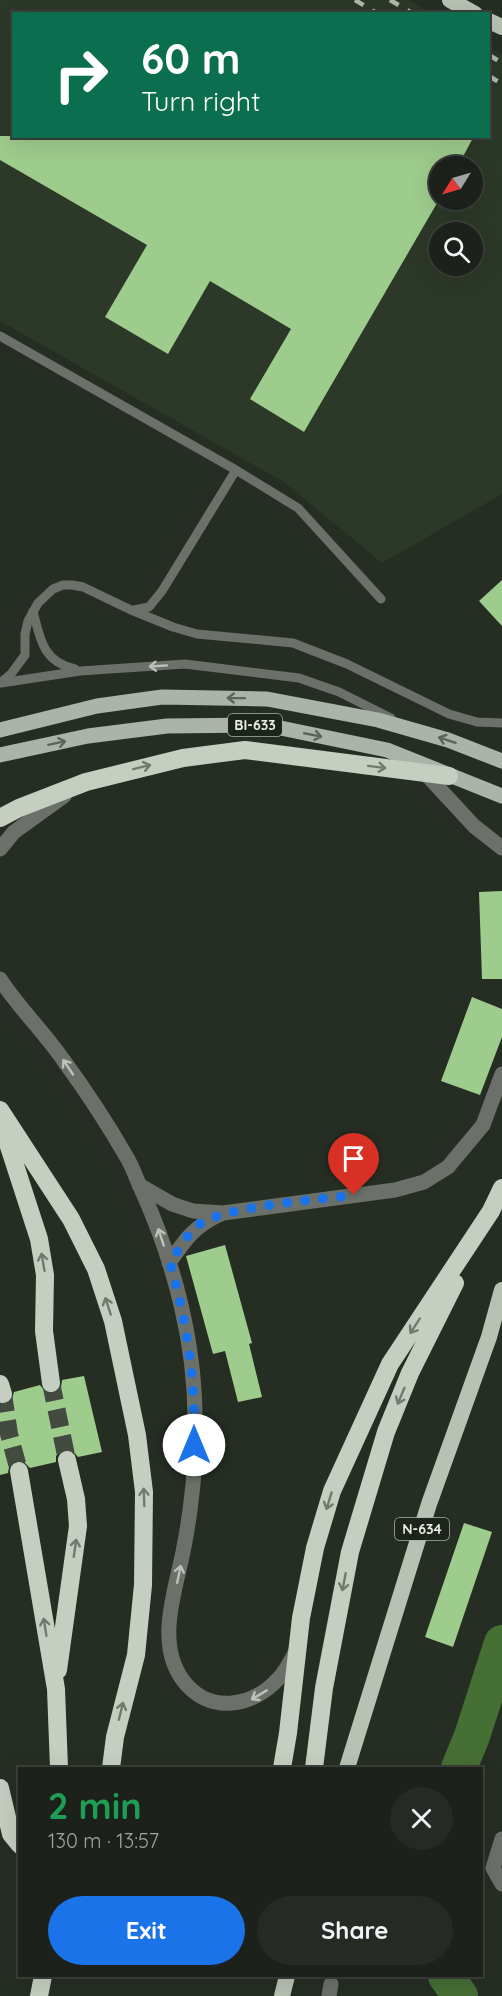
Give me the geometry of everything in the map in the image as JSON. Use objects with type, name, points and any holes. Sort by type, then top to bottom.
[{"type":"highway","points":[[450,0],[472,12]]},
{"type":"highway","points":[[0,818],[19,808],[86,782],[183,758],[245,750],[449,776]]},
{"type":"highway","points":[[0,1110],[71,1219],[96,1269],[113,1321],[137,1435],[144,1492],[144,1585],[135,1655],[115,1737],[111,1767]]},
{"type":"highway","points":[[0,1122],[39,1239],[45,1275],[44,1331],[51,1383]]},
{"type":"highway","points":[[314,1767],[324,1688],[350,1552],[386,1432],[410,1373],[502,1188]]},
{"type":"highway","points":[[282,1767],[296,1652],[315,1548],[332,1491],[390,1364],[491,1211]]},
{"type":"highway","name":"N-634","points":[[347,1767],[429,1504],[489,1337],[502,1290]]},
{"type":"highway","points":[[56,1689],[78,1526],[76,1499],[67,1460]]},
{"type":"highway","points":[[19,1471],[56,1689],[59,1767]]},
{"type":"highway","points":[[0,1788],[11,1834],[18,1843]]},
{"type":"highway","points":[[39,1996],[43,1977]]},
{"type":"highway","points":[[282,1996],[287,1977]]},
{"type":"main road","name":"BI-633","points":[[0,730],[96,706],[162,697],[267,699],[378,720],[448,740],[502,761]]},
{"type":"main road","name":"BI-633","points":[[0,755],[88,736],[166,726],[266,725],[387,750],[502,796]]},
{"type":"street","points":[[424,772],[474,825],[502,848]]},
{"type":"street","points":[[0,849],[14,832],[86,782]]},
{"type":"street","points":[[0,979],[15,1002],[63,1060],[127,1157],[160,1231],[180,1299],[190,1357],[195,1422],[193,1490],[168,1624],[170,1652],[182,1678],[195,1693],[210,1701],[229,1704],[252,1700],[267,1689],[281,1677],[296,1652]]},
{"type":"street","points":[[139,1185],[172,1204],[193,1211],[224,1213],[395,1190],[424,1182],[448,1167],[483,1125],[502,1074]]},
{"type":"street","points":[[170,1263],[197,1226],[224,1213]]},
{"type":"street","points":[[489,1337],[502,1313]]},
{"type":"street","points":[[502,1839],[493,1868],[502,1884]]},
{"type":"lane","points":[[0,336],[236,470],[298,508],[381,599]]},
{"type":"lane","points":[[131,610],[148,607],[162,591],[236,470]]},
{"type":"lane","points":[[0,683],[11,675],[25,655],[25,634],[33,611],[45,595],[63,585],[83,587],[131,610],[197,634],[293,644],[347,664],[449,714],[477,722],[502,723]]},
{"type":"lane","points":[[33,611],[42,646],[49,655],[63,667],[80,671]]},
{"type":"lane","points":[[0,683],[80,671],[185,664],[299,678],[339,692],[414,730]]},
{"type":"shaded area","points":[[0,0],[408,0],[429,12],[12,12],[12,138],[490,138],[490,48],[502,54],[502,494],[382,563],[284,482],[0,321]]},
{"type":"building","points":[[0,136],[12,136],[12,138],[473,138],[463,156],[429,156],[429,210],[433,210],[304,432],[250,399],[291,329],[210,281],[168,354],[105,317],[147,245],[0,160]]},
{"type":"building","points":[[502,580],[502,626],[479,601]]},
{"type":"building","points":[[502,891],[502,979],[482,979],[479,892]]},
{"type":"building","points":[[472,997],[502,1009],[502,1037],[480,1095],[441,1081]]},
{"type":"building","points":[[225,1245],[252,1343],[249,1344],[262,1397],[238,1402],[225,1351],[213,1354],[186,1256]]},
{"type":"building","points":[[84,1376],[102,1452],[78,1457],[71,1449],[64,1449],[56,1456],[56,1462],[30,1468],[23,1461],[17,1460],[9,1467],[8,1473],[0,1475],[0,1405],[11,1402],[14,1392],[40,1385],[46,1393],[53,1394],[61,1388],[62,1380]]},
{"type":"building","points":[[464,1523],[492,1532],[453,1647],[425,1637]]},
{"type":"waterway","points":[[459,1767],[472,1736],[502,1643]]},
{"type":"waterway","points":[[447,1977],[460,1996]]},
{"type":"tunnel","points":[[51,1383],[67,1460]]},
{"type":"tunnel","points":[[3,1394],[9,1434],[19,1471]]},
{"type":"railway","points":[[355,0],[375,12]]},
{"type":"railway","points":[[390,0],[411,12]]},
{"type":"railway","points":[[490,56],[502,63]]},
{"type":"railway","points":[[490,77],[502,84]]},
{"type":"route","points":[[194,1445],[195,1422],[190,1357],[180,1299],[170,1263],[184,1241],[197,1226],[224,1213],[354,1195]]}]
